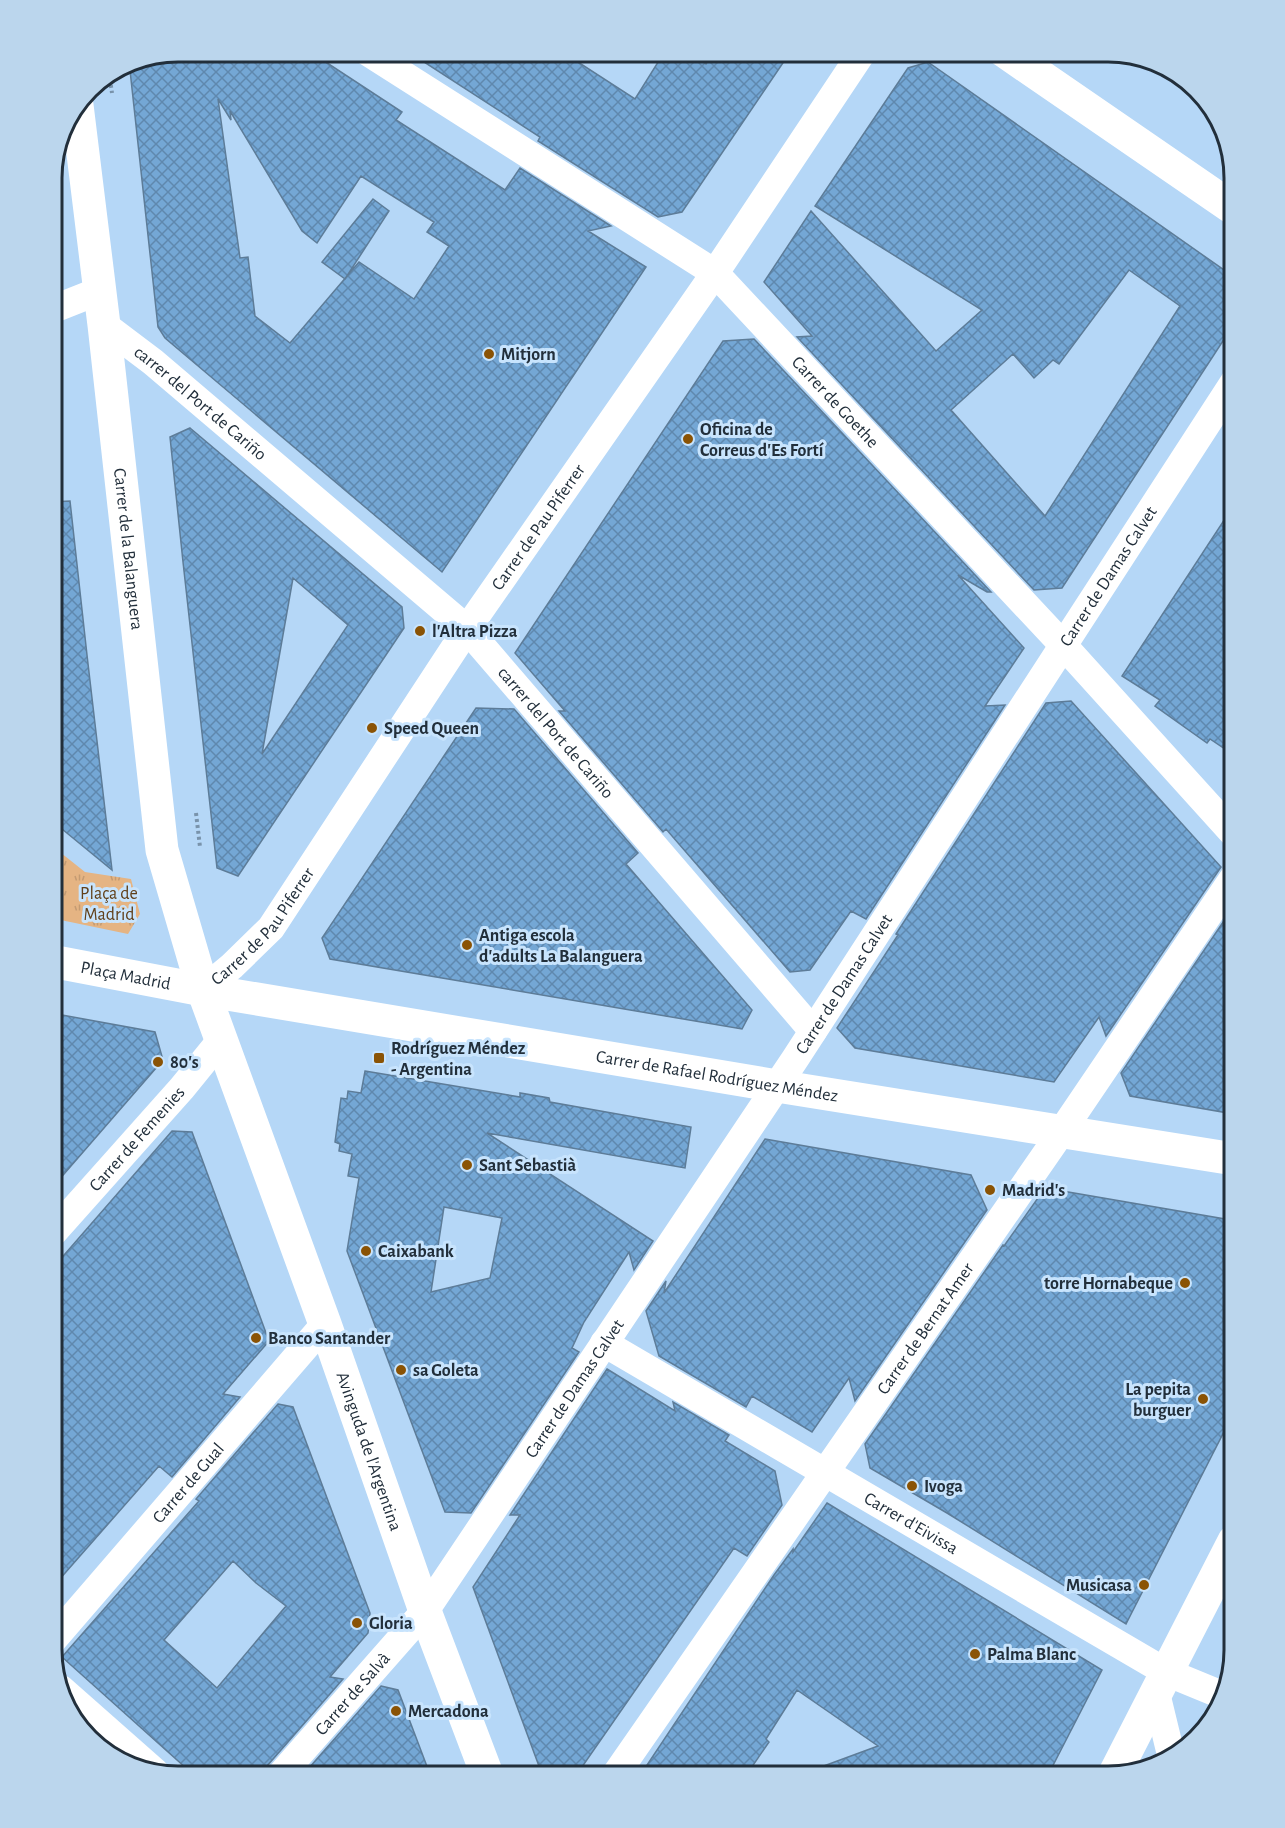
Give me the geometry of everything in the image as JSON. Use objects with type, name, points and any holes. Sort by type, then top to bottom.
[{"type":"street","name":"Carrer de Goethe","points":[[383,62],[715,273],[1063,645],[1224,823]]},
{"type":"street","name":"Carrer de Pau Piferrer","points":[[202,990],[232,966],[271,928],[467,629],[715,273],[856,62]]},
{"type":"street","points":[[1020,62],[1224,202]]},
{"type":"street","name":"Carrer de la Balanguera","points":[[79,118],[104,325],[162,850],[202,990]]},
{"type":"street","points":[[62,306],[99,291]]},
{"type":"street","name":"carrer del Port de Cariño","points":[[104,325],[153,362],[467,629],[813,1031]]},
{"type":"street","name":"Carrer de Damas Calvet","points":[[425,1611],[777,1086],[1224,397]]},
{"type":"street","name":"Carrer de Bernat Amer","points":[[622,1766],[1062,1131],[1224,892]]},
{"type":"street","name":"Plaça Madrid","points":[[62,963],[202,990]]},
{"type":"street","name":"Avinguda de l'Argentina","points":[[202,990],[325,1324],[425,1611],[484,1766]]},
{"type":"street","name":"Carrer de Rafael Rodríguez Méndez","points":[[202,990],[777,1086],[1224,1157]]},
{"type":"street","name":"Carrer de Femenies","points":[[62,1223],[182,1088],[221,1040]]},
{"type":"street","name":"Carrer de Gual","points":[[62,1629],[325,1324]]},
{"type":"street","name":"Carrer d'Eivissa","points":[[604,1343],[825,1473],[1161,1683],[1215,1694]]},
{"type":"street","points":[[1119,1766],[1224,1560]]},
{"type":"street","name":"Carrer de Salvà","points":[[289,1766],[425,1611]]},
{"type":"street","points":[[1161,1683],[1170,1747]]},
{"type":"street","points":[[71,1697],[142,1761]]},
{"type":"green space","name":"Plaça de Madrid","points":[[62,854],[85,872],[131,879],[140,914],[128,934],[62,920]]},
{"type":"building","points":[[163,62],[326,62],[402,112],[396,120],[505,190],[520,168],[611,226],[588,231],[646,267],[442,572],[165,338],[158,327],[130,72]],"holes":[[[218,99],[231,120],[230,111],[302,231],[317,243],[361,176],[434,222],[427,232],[449,246],[414,299],[359,262],[290,343],[255,316],[248,257],[240,258]]]},
{"type":"building","points":[[424,62],[578,62],[635,99],[658,62],[703,62],[706,64],[707,62],[784,62],[682,212],[658,217],[538,141],[540,137]]},
{"type":"building","points":[[928,62],[1224,270],[1224,339],[1062,588],[1034,590],[797,337],[812,336],[764,282],[811,211],[936,351],[982,310],[815,206],[908,68]],"holes":[[[1129,270],[1180,306],[1045,516],[951,410],[1013,354],[1034,378],[1053,360],[1059,364]]]},
{"type":"building","points":[[373,199],[389,211],[345,279],[322,262]]},
{"type":"building","points":[[754,339],[991,592],[987,592],[958,575],[1024,648],[985,706],[1005,705],[866,919],[851,911],[810,970],[790,972],[666,829],[663,832],[559,711],[565,711],[515,653],[723,341]]},
{"type":"building","points":[[190,428],[402,607],[404,628],[238,876],[217,868],[170,437]],"holes":[[[293,578],[348,625],[262,754]]]},
{"type":"building","points":[[62,501],[70,501],[112,870],[62,829]]},
{"type":"building","points":[[1224,520],[1224,748],[1210,739],[1207,743],[1155,706],[1160,700],[1122,676]]},
{"type":"building","points":[[1071,701],[1221,867],[1106,1036],[1099,1017],[1054,1082],[855,1048],[837,1028],[1046,703]]},
{"type":"building","points":[[476,708],[514,709],[638,853],[626,864],[752,1010],[742,1029],[330,959],[322,938]]},
{"type":"building","points":[[1224,921],[1224,1112],[1130,1096],[1121,1073]]},
{"type":"building","points":[[62,1015],[155,1032],[163,1060],[62,1176]]},
{"type":"building","points":[[365,1071],[520,1097],[520,1093],[549,1098],[550,1102],[691,1127],[685,1168],[487,1133],[653,1241],[634,1270],[629,1252],[584,1322],[572,1348],[579,1352],[471,1513],[445,1512],[347,1251],[359,1178],[348,1176],[352,1154],[339,1151],[340,1144],[335,1142],[341,1098],[347,1099],[348,1091],[361,1093]],"holes":[[[444,1207],[502,1218],[490,1278],[431,1292]]]},
{"type":"building","points":[[172,1131],[192,1132],[269,1341],[223,1394],[240,1397],[172,1477],[159,1466],[62,1576],[62,1257]]},
{"type":"building","points":[[765,1139],[971,1175],[987,1210],[855,1401],[849,1378],[812,1432],[752,1396],[746,1407],[659,1356],[646,1311],[666,1281],[664,1293]]},
{"type":"building","points":[[1045,1188],[1224,1219],[1224,1432],[1126,1624],[870,1468],[865,1444]]},
{"type":"building","points":[[607,1369],[675,1411],[673,1402],[729,1435],[725,1441],[775,1471],[782,1505],[747,1556],[734,1548],[583,1766],[539,1766],[473,1587],[520,1515],[510,1515]]},
{"type":"building","points":[[278,1404],[293,1407],[370,1613],[368,1633],[330,1677],[343,1679],[267,1766],[184,1766],[62,1657],[199,1501],[196,1499]],"holes":[[[233,1561],[256,1583],[286,1606],[217,1688],[164,1640]]]},
{"type":"building","points":[[827,1503],[1102,1670],[1053,1766],[824,1766],[878,1746],[797,1690],[766,1739],[769,1742],[753,1766],[646,1766],[793,1549],[793,1552]]},
{"type":"building","points":[[381,1686],[398,1690],[427,1766],[311,1766]]},
{"type":"place","name":"Mitjorn","points":[[489,354]]},
{"type":"place","name":"Oficina de Correus d'Es Fortí","points":[[688,439]]},
{"type":"place","name":"l'Altra Pizza","points":[[420,631]]},
{"type":"place","name":"Speed Queen","points":[[372,728]]},
{"type":"place","name":"Antiga escola d'adults La Balanguera","points":[[467,945]]},
{"type":"place","name":"Rodríguez Méndez - Argentina","points":[[379,1058]]},
{"type":"place","name":"80's","points":[[158,1062]]},
{"type":"place","name":"Sant Sebastià","points":[[467,1165]]},
{"type":"place","name":"Madrid's","points":[[990,1190]]},
{"type":"place","name":"Caixabank","points":[[366,1251]]},
{"type":"place","name":"torre Hornabeque","points":[[1185,1283]]},
{"type":"place","name":"Banco Santander","points":[[256,1338]]},
{"type":"place","name":"sa Goleta","points":[[401,1370]]},
{"type":"place","name":"La pepita burguer","points":[[1203,1399]]},
{"type":"place","name":"Ivoga","points":[[912,1486]]},
{"type":"place","name":"Musicasa","points":[[1144,1585]]},
{"type":"place","name":"Gloria","points":[[357,1623]]},
{"type":"place","name":"Palma Blanc","points":[[975,1654]]},
{"type":"place","name":"Mercadona","points":[[396,1711]]}]
